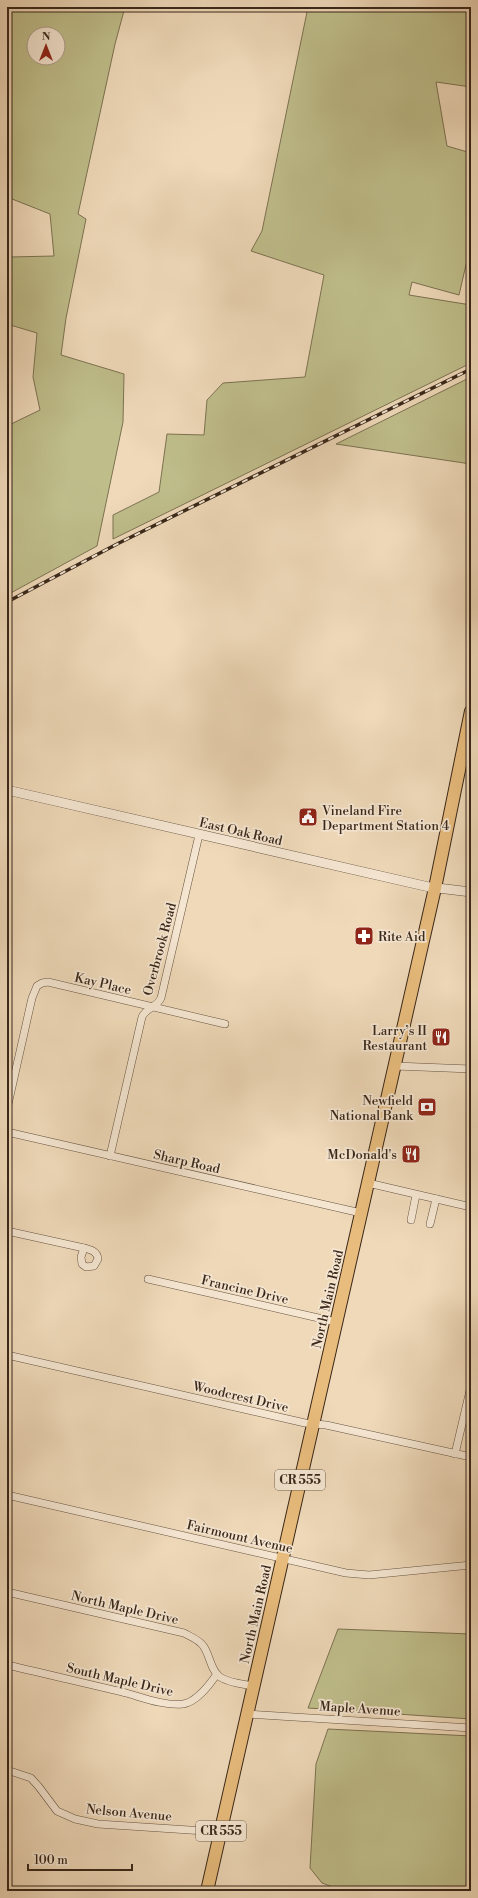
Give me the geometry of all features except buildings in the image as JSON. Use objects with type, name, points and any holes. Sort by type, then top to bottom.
[{"type":"main road","name":"North Main Road","points":[[207,1891],[435,888],[471,711]]},
{"type":"street","name":"East Oak Road","points":[[7,790],[435,888],[471,892]]},
{"type":"street","name":"Overbrook Road","points":[[110,1156],[142,1017],[144,1012],[158,1003],[161,998],[199,835]]},
{"type":"street","name":"Kay Place","points":[[7,1109],[35,988],[42,982],[48,982],[225,1024]]},
{"type":"street","points":[[395,1066],[471,1069]]},
{"type":"street","name":"Sharp Road","points":[[7,1132],[361,1213]]},
{"type":"street","points":[[368,1183],[471,1207]]},
{"type":"street","points":[[411,1220],[416,1195]]},
{"type":"street","points":[[430,1224],[436,1199]]},
{"type":"street","points":[[7,1231],[84,1248]]},
{"type":"street","name":"Francine Drive","points":[[148,1279],[336,1322]]},
{"type":"street","name":"Woodcrest Drive","points":[[7,1355],[313,1424],[326,1425],[471,1457]]},
{"type":"street","points":[[455,1454],[471,1386]]},
{"type":"street","name":"Fairmount Avenue","points":[[7,1495],[341,1572],[363,1574],[471,1565]]},
{"type":"street","name":"North Maple Drive","points":[[7,1592],[184,1633],[200,1642],[205,1647],[217,1674]]},
{"type":"street","name":"South Maple Drive","points":[[7,1665],[175,1704],[184,1704],[191,1701],[207,1687],[217,1674]]},
{"type":"street","points":[[217,1674],[227,1680],[253,1686]]},
{"type":"street","name":"Maple Avenue","points":[[247,1714],[471,1728]]},
{"type":"street","name":"Nelson Avenue","points":[[7,1770],[31,1778],[57,1811],[75,1819],[98,1824],[220,1832]]},
{"type":"shaded area","points":[[7,7],[125,7],[115,44],[78,214],[86,219],[66,318],[61,355],[124,374],[123,422],[97,546],[7,595],[7,426],[40,410],[33,377],[37,333],[7,324],[7,265],[10,257],[54,256],[50,214],[7,197]]},
{"type":"shaded area","points":[[308,7],[471,7],[471,87],[436,82],[447,146],[471,153],[471,243],[459,295],[412,282],[409,295],[471,305],[471,363],[113,539],[113,515],[159,492],[167,434],[204,435],[207,400],[223,383],[305,377],[324,275],[251,251],[262,231]]},
{"type":"shaded area","points":[[471,377],[471,464],[336,444]]},
{"type":"shaded area","points":[[338,1629],[471,1634],[471,1719],[308,1708]]},
{"type":"shaded area","points":[[328,1729],[471,1736],[471,1891],[341,1891],[322,1883],[310,1868],[316,1764]]},
{"type":"railway","points":[[7,602],[119,543],[471,369]]},
{"type":"place","name":"Vineland Fire Department Station 4","points":[[308,817]]},
{"type":"place","name":"Rite Aid","points":[[364,936]]},
{"type":"place","name":"Larry’s II Restaurant","points":[[441,1037]]},
{"type":"place","name":"Newfield National Bank","points":[[427,1107]]},
{"type":"place","name":"McDonald's","points":[[411,1154]]}]
